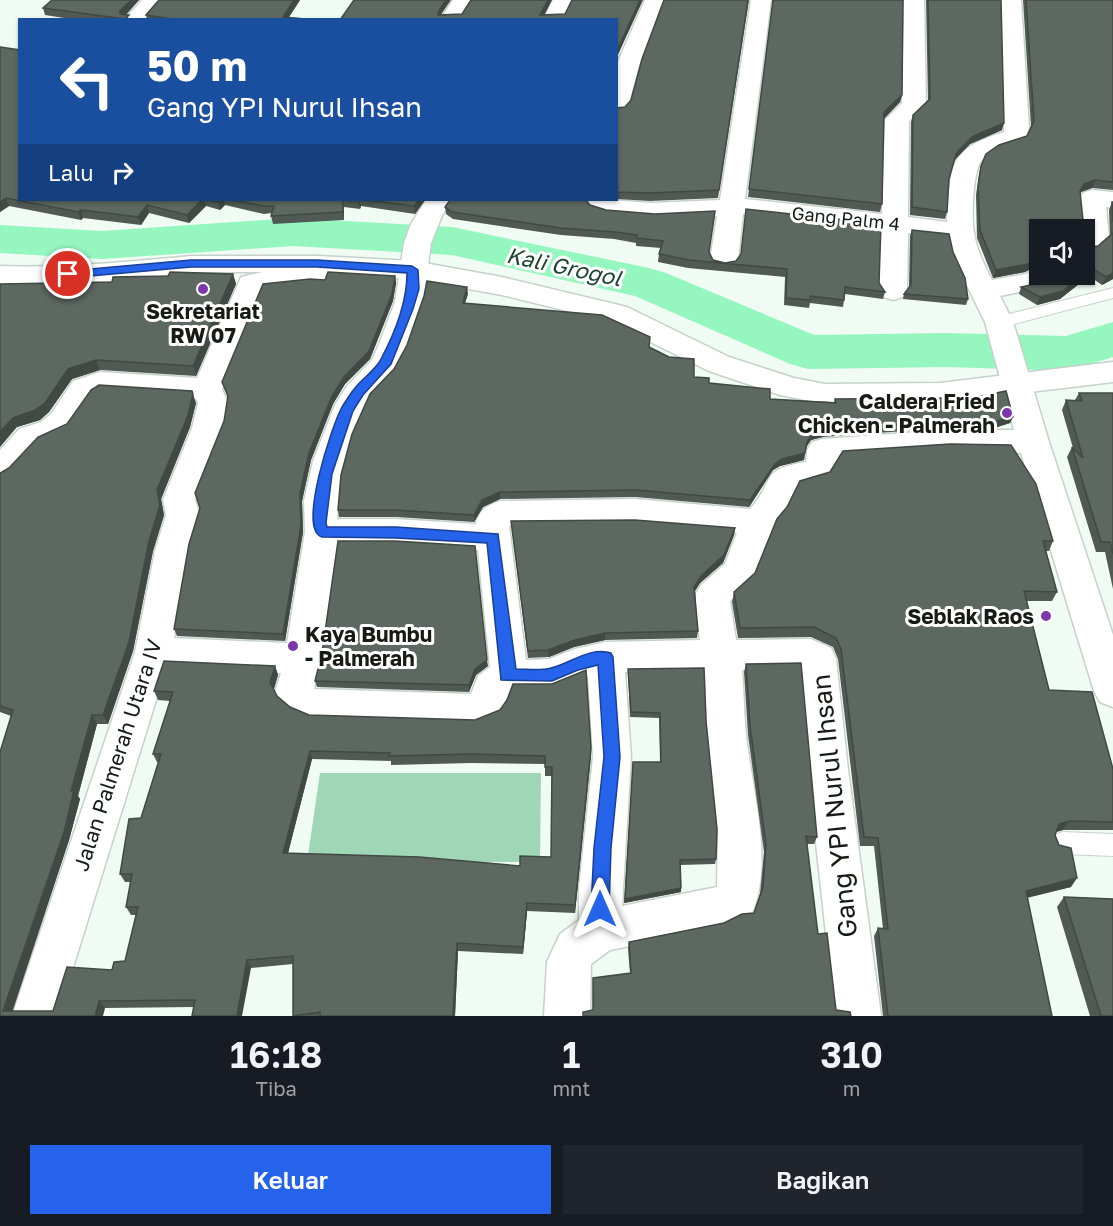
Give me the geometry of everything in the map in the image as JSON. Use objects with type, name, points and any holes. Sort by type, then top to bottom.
[{"type":"street","points":[[136,18],[154,0]]},
{"type":"street","points":[[451,18],[464,0]]},
{"type":"street","points":[[553,18],[563,0]]},
{"type":"street","points":[[619,82],[645,29],[655,0]]},
{"type":"street","points":[[724,260],[761,0]]},
{"type":"street","points":[[894,291],[897,120],[905,111],[914,106],[914,0]]},
{"type":"street","points":[[1011,0],[1015,136],[987,146],[971,156],[963,170],[960,231],[967,257],[1008,354],[1033,442],[1111,683]]},
{"type":"street","points":[[1094,219],[1092,198],[1113,200]]},
{"type":"street","name":"Gang Palm 4","points":[[596,201],[603,207],[650,211],[705,210],[731,206],[960,231]]},
{"type":"street","points":[[432,209],[414,262],[413,289],[407,309],[384,364],[358,392],[347,410],[325,474],[319,511],[322,532],[303,659],[294,692],[303,703],[312,706],[476,711],[484,709],[489,704],[491,687],[506,676],[509,669],[492,521],[500,514],[635,512],[758,522]]},
{"type":"street","points":[[0,275],[44,276],[191,264],[414,262],[617,314],[719,364],[791,388],[825,394],[891,395],[1008,354],[1113,372]]},
{"type":"street","points":[[0,471],[30,436],[51,431],[58,425],[84,388],[90,384],[106,382],[207,390],[244,305],[251,283],[262,279],[304,279],[316,273],[317,264]]},
{"type":"street","points":[[982,290],[1029,282]]},
{"type":"street","name":"Jalan Palmerah Utara IV","points":[[35,1016],[153,652],[172,551],[183,515],[179,500],[208,428],[213,404],[207,390]]},
{"type":"street","points":[[567,1016],[569,962],[575,949],[601,931],[722,907],[736,899],[740,880],[736,818],[724,710],[721,654],[711,616],[713,595],[739,572],[758,522],[771,507],[783,481],[791,476],[819,469],[822,464],[822,453],[826,449],[946,441],[1033,442]]},
{"type":"street","points":[[322,532],[396,532],[493,538]]},
{"type":"street","points":[[153,652],[303,659]]},
{"type":"street","name":"Gang YPI Nurul Ihsan","points":[[506,676],[552,675],[575,664],[605,657],[811,654],[818,659],[828,770],[858,1016]]},
{"type":"street","points":[[601,931],[600,878],[612,757],[605,657]]},
{"type":"lane","points":[[1008,354],[1113,293]]},
{"type":"lane","points":[[1064,843],[1113,845]]},
{"type":"green space","points":[[320,773],[541,773],[540,862],[307,862]]},
{"type":"building","points":[[52,0],[131,0],[120,11],[120,14],[129,15],[126,18],[43,8]]},
{"type":"building","points":[[159,0],[294,0],[283,17],[294,18],[166,18],[146,15]]},
{"type":"building","points":[[354,0],[446,0],[438,15],[462,14],[471,0],[548,0],[540,15],[565,14],[572,0],[640,0],[618,49],[618,18],[341,18]]},
{"type":"building","points":[[664,0],[748,0],[719,190],[618,192],[618,108],[625,107],[631,100],[642,59]]},
{"type":"building","points":[[773,0],[903,0],[902,95],[884,112],[882,204],[749,189]]},
{"type":"building","points":[[928,0],[1001,0],[1004,123],[972,137],[956,154],[949,179],[947,212],[912,207],[913,115],[930,99]]},
{"type":"building","points":[[1026,0],[1113,0],[1113,182],[1095,180],[1084,184],[1080,191],[1083,219],[1029,219],[1029,264],[996,270],[980,230],[978,187],[981,166],[986,154],[999,145],[1027,136],[1034,121]]},
{"type":"building","points":[[0,47],[18,50],[18,200],[6,198],[0,202]]},
{"type":"building","points":[[21,201],[201,201],[187,215],[147,205],[138,217],[81,210],[78,212]]},
{"type":"building","points":[[238,201],[343,201],[343,212],[271,216],[274,206]]},
{"type":"building","points":[[374,201],[418,201],[414,206]]},
{"type":"building","points":[[449,201],[587,201],[590,205],[606,210],[655,214],[715,211],[709,252],[713,260],[725,263],[736,261],[741,254],[746,209],[881,224],[879,283],[885,292],[845,287],[844,300],[810,296],[810,300],[786,298],[787,269],[689,260],[659,254],[663,241],[637,238],[637,235],[561,228],[452,212],[445,207]]},
{"type":"building","points":[[912,230],[949,234],[953,252],[965,278],[968,299],[904,294],[911,285]]},
{"type":"building","points":[[1113,233],[1113,273],[1106,277],[1095,270],[1095,246]]},
{"type":"building","points":[[170,272],[233,274],[193,366],[96,360],[68,369],[45,403],[35,410],[13,418],[0,432],[0,284],[112,282],[113,277],[168,276]]},
{"type":"building","points":[[328,272],[395,276],[392,294],[369,351],[344,377],[332,396],[309,453],[300,493],[301,525],[283,634],[174,629],[189,544],[200,508],[195,493],[224,421],[228,396],[222,382],[263,284],[310,279],[325,280]]},
{"type":"building","points":[[427,281],[467,287],[463,303],[602,315],[650,337],[649,347],[669,357],[694,359],[694,377],[709,378],[709,383],[770,389],[770,399],[836,403],[835,399],[945,398],[963,400],[1006,391],[1013,417],[997,421],[948,421],[824,430],[813,433],[807,442],[805,453],[782,459],[775,464],[750,500],[636,490],[500,492],[482,500],[474,515],[395,510],[338,510],[341,475],[352,434],[370,394],[394,369],[407,345]]},
{"type":"building","points":[[1070,285],[1063,291],[1040,297],[1021,287]]},
{"type":"building","points":[[99,385],[192,391],[193,394],[187,418],[157,490],[160,505],[149,541],[129,642],[103,715],[92,715],[71,791],[74,790],[64,832],[3,1011],[53,1011],[67,967],[112,970],[114,962],[125,961],[138,907],[126,907],[132,874],[120,874],[129,819],[141,818],[161,754],[153,754],[173,692],[154,691],[164,661],[275,666],[270,682],[277,696],[290,707],[309,715],[475,720],[500,710],[513,684],[552,684],[586,670],[591,748],[575,905],[527,903],[523,947],[457,943],[453,1016],[320,1016],[320,1012],[293,1016],[293,956],[247,960],[237,1016],[192,1016],[195,1000],[99,1001],[95,1016],[0,1016],[0,752],[13,710],[0,706],[0,473],[9,468],[38,437],[67,424],[91,390]],"holes":[[[310,751],[390,753],[389,756],[470,754],[545,756],[545,767],[552,767],[551,857],[520,856],[520,866],[419,857],[283,853]]]},
{"type":"building","points":[[1079,393],[1113,393],[1113,554],[1110,542],[1101,542],[1072,447],[1083,458],[1066,400],[1082,401]]},
{"type":"building","points":[[950,444],[1011,445],[1036,484],[1053,541],[1043,541],[1057,592],[1024,591],[1049,690],[1092,692],[1113,769],[1113,822],[1069,821],[1059,824],[1055,835],[1059,845],[1071,848],[1077,878],[1026,891],[1052,1016],[888,1016],[878,928],[888,929],[878,838],[864,837],[841,649],[836,638],[814,627],[740,628],[734,592],[755,573],[777,519],[787,507],[800,481],[830,472],[843,451]]},
{"type":"building","points":[[635,520],[735,528],[724,555],[701,576],[694,587],[698,631],[605,633],[575,640],[548,650],[528,651],[511,521]]},
{"type":"building","points":[[338,541],[395,541],[475,546],[487,660],[475,669],[469,685],[315,681],[322,653]]},
{"type":"building","points":[[801,663],[817,837],[806,836],[818,934],[827,933],[836,1010],[850,1012],[851,1016],[583,1016],[583,1012],[593,1010],[593,978],[631,973],[629,942],[724,923],[742,914],[754,913],[763,887],[766,844],[750,726],[746,664]]},
{"type":"building","points":[[704,668],[706,721],[717,829],[716,859],[680,860],[681,888],[625,899],[633,762],[661,762],[660,713],[631,712],[628,669]]},
{"type":"building","points":[[1064,897],[1113,899],[1113,1016],[1101,1016]]},
{"type":"waterway","name":"Kali Grogol","points":[[0,239],[102,245],[293,232],[452,241],[649,284],[808,352],[946,350],[1069,354],[1113,339]]},
{"type":"place","name":"Sekretariat RW 07","points":[[203,289]]},
{"type":"place","name":"Caldera Fried Chicken - Palmerah","points":[[1007,413]]},
{"type":"place","name":"Seblak Raos","points":[[1046,616]]},
{"type":"place","name":"Kaya Bumbu - Palmerah","points":[[293,646]]},
{"type":"route","points":[[68,274],[115,272],[191,264],[317,264],[412,270],[413,289],[384,364],[358,392],[347,410],[325,474],[319,523],[322,532],[396,532],[493,538],[509,669],[506,676],[552,675],[575,664],[605,657],[612,757],[602,848],[600,909]]}]
